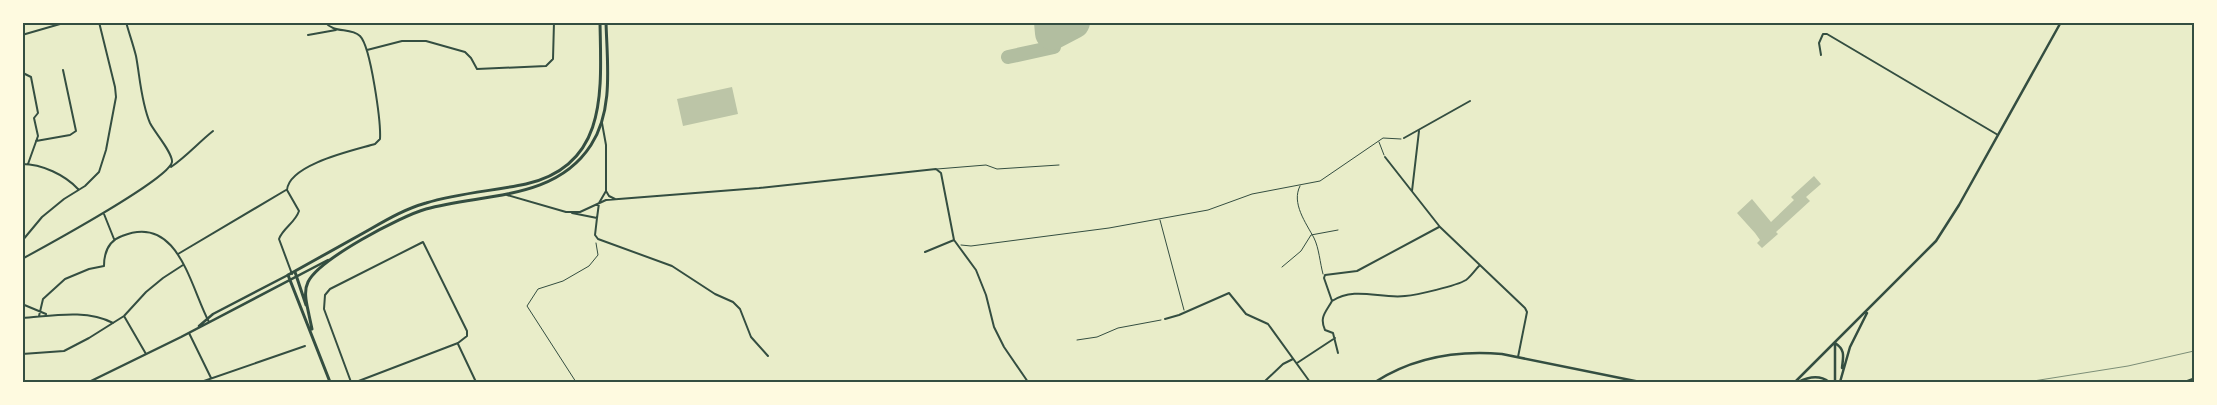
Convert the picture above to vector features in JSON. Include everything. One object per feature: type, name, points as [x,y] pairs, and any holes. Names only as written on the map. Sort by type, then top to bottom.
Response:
[{"type":"main road","points":[[330,382],[290,280],[292,274],[410,209],[441,199],[528,183],[559,170],[579,152],[589,138],[597,117],[600,99],[600,22]]},
{"type":"main road","points":[[314,339],[306,292],[309,281],[332,258],[414,213],[547,183],[572,168],[592,144],[602,123],[606,100],[606,22]]},
{"type":"main road","points":[[292,274],[296,277],[309,315]]},
{"type":"main road","points":[[2186,382],[2194,378]]},
{"type":"street","points":[[22,35],[67,22]]},
{"type":"street","points":[[22,241],[42,217],[91,181],[102,165],[116,97],[116,87],[99,22]]},
{"type":"street","points":[[126,22],[149,120],[170,153],[172,162],[169,168]]},
{"type":"street","points":[[178,254],[287,190],[292,178],[300,171],[343,153],[375,144],[380,139],[381,126],[367,50],[359,35],[328,27],[325,22]]},
{"type":"street","points":[[367,50],[402,41],[426,41],[465,52],[477,69],[546,66],[553,59],[554,22]]},
{"type":"street","points":[[1797,382],[1936,241],[1959,205],[2062,22]]},
{"type":"street","points":[[308,35],[336,30]]},
{"type":"street","points":[[1821,55],[1819,43],[1823,34],[1828,34],[1998,135]]},
{"type":"street","points":[[22,70],[23,74],[31,76],[38,113],[34,118],[38,136],[28,164]]},
{"type":"street","points":[[36,141],[70,135],[76,131],[63,70]]},
{"type":"street","points":[[1404,138],[1419,131],[1450,110],[1470,101]]},
{"type":"street","points":[[602,123],[606,145],[606,191],[599,203],[596,235],[598,239],[672,266],[715,294],[733,302],[740,309],[751,337],[768,356]]},
{"type":"street","points":[[1412,193],[1411,184],[1419,131]]},
{"type":"street","points":[[22,260],[104,213],[190,154],[201,141],[213,132]]},
{"type":"street","points":[[1386,157],[1440,227],[1528,312],[1518,358]]},
{"type":"street","points":[[22,164],[48,170],[68,179],[78,189]]},
{"type":"street","points":[[566,212],[580,212],[599,203],[615,199],[759,188],[936,169],[941,173],[954,240],[976,270],[986,295],[994,327],[1004,347],[1028,382]]},
{"type":"street","points":[[208,321],[213,314],[292,274],[280,235],[294,221],[299,211],[287,190]]},
{"type":"street","points":[[606,191],[609,196],[615,199]]},
{"type":"street","points":[[504,194],[566,212],[597,218]]},
{"type":"street","points":[[104,213],[114,239]]},
{"type":"street","points":[[1332,301],[1324,278],[1328,274],[1341,275],[1357,271],[1440,227]]},
{"type":"street","points":[[39,316],[43,299],[65,279],[89,269],[104,266],[106,249],[114,239],[129,233],[148,232],[165,238],[178,254],[208,321]]},
{"type":"street","points":[[925,252],[954,240]]},
{"type":"street","points":[[352,382],[324,309],[324,295],[330,289],[423,242],[467,331],[466,338],[458,343],[356,382]]},
{"type":"street","points":[[89,382],[189,333],[208,321],[332,258]]},
{"type":"street","points":[[22,354],[64,351],[124,316],[146,292],[183,265]]},
{"type":"street","points":[[1338,353],[1333,333],[1325,330],[1321,319],[1332,301],[1339,296],[1352,293],[1406,296],[1459,283],[1470,276],[1479,266]]},
{"type":"street","points":[[1165,319],[1185,313],[1229,293],[1246,314],[1268,324],[1310,382]]},
{"type":"street","points":[[22,304],[48,315]]},
{"type":"street","points":[[1840,382],[1850,347],[1869,309]]},
{"type":"street","points":[[22,318],[48,315],[92,316],[113,323]]},
{"type":"street","points":[[124,316],[146,354]]},
{"type":"street","points":[[189,333],[213,382]]},
{"type":"street","points":[[1297,363],[1335,338]]},
{"type":"street","points":[[458,343],[476,382]]},
{"type":"street","points":[[1835,344],[1844,351],[1842,375]]},
{"type":"street","points":[[1835,344],[1835,382]]},
{"type":"street","points":[[202,382],[306,346]]},
{"type":"street","points":[[1375,382],[1416,362],[1448,354],[1484,352],[1640,382]]},
{"type":"street","points":[[1264,382],[1282,364],[1292,359]]},
{"type":"street","points":[[1797,382],[1810,377],[1825,379],[1828,382]]},
{"type":"lane","points":[[936,169],[986,165],[996,169],[1059,165]]},
{"type":"path","points":[[958,244],[971,246],[1109,228],[1208,210],[1252,194],[1320,181],[1378,141],[1389,137],[1399,140],[1404,138]]},
{"type":"path","points":[[1378,141],[1386,157]]},
{"type":"path","points":[[1300,185],[1297,205],[1315,240],[1324,278]]},
{"type":"path","points":[[1160,219],[1185,313]]},
{"type":"path","points":[[1282,267],[1301,252],[1311,235],[1338,230]]},
{"type":"path","points":[[576,382],[527,306],[538,289],[563,281],[589,266],[595,260],[598,255],[596,235]]},
{"type":"path","points":[[1077,340],[1097,337],[1118,328],[1151,324],[1165,319]]},
{"type":"building","points":[[732,87],[738,114],[683,126],[677,99]]},
{"type":"building","points":[[1814,176],[1821,184],[1806,197],[1810,201],[1776,232],[1778,234],[1762,248],[1757,243],[1760,240],[1755,233],[1737,213],[1752,199],[1771,222],[1794,200],[1791,197]]},
{"type":"taxiway","points":[[1008,57],[1054,47],[1052,33]]},
{"type":"runway","points":[[1051,22],[1052,33],[1073,22]]},
{"type":"railway","points":[[2027,382],[2128,366],[2194,351]]}]
